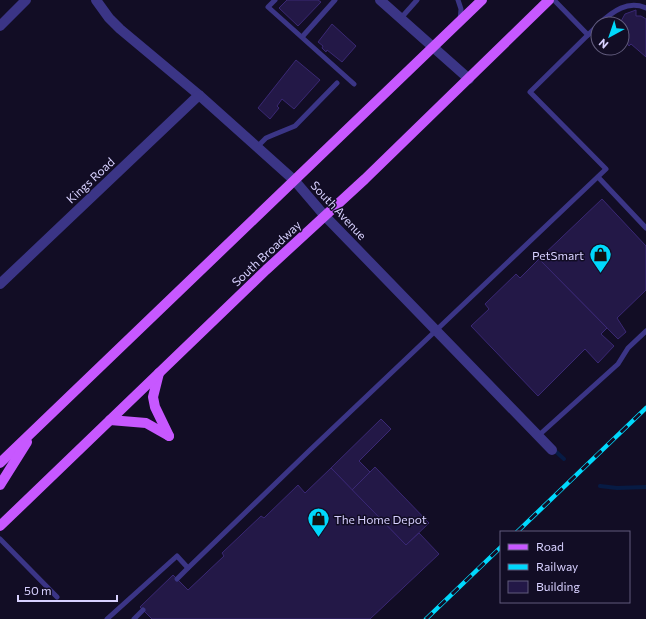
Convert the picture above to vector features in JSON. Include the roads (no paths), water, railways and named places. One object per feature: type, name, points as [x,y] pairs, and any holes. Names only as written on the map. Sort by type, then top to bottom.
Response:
[{"type":"main road","points":[[0,463],[482,0]]},
{"type":"main road","name":"South Broadway","points":[[0,526],[324,215],[365,179],[549,0]]},
{"type":"main road","points":[[110,420],[146,423],[169,436],[154,407],[153,397],[159,373]]},
{"type":"main road","points":[[0,485],[34,430]]},
{"type":"street","points":[[0,26],[26,0]]},
{"type":"street","name":"South Avenue","points":[[96,0],[120,29],[199,95],[295,181],[324,215],[552,450]]},
{"type":"street","points":[[380,0],[469,79]]},
{"type":"street","name":"Kings Road","points":[[0,284],[199,95]]},
{"type":"lane","points":[[275,0],[268,7],[354,84]]},
{"type":"lane","points":[[302,38],[335,0]]},
{"type":"lane","points":[[400,18],[417,0]]},
{"type":"lane","points":[[458,0],[461,9],[460,21]]},
{"type":"lane","points":[[177,579],[309,451],[606,169],[530,92],[588,35],[554,0]]},
{"type":"lane","points":[[608,16],[621,3],[628,0],[641,3],[646,8]]},
{"type":"lane","points":[[257,147],[266,138],[295,126],[337,83]]},
{"type":"lane","points":[[598,177],[646,228]]},
{"type":"lane","points":[[538,436],[618,364],[628,348],[646,331]]},
{"type":"lane","points":[[0,539],[57,597]]},
{"type":"lane","points":[[107,619],[176,556],[188,568]]},
{"type":"lane","points":[[134,619],[144,610]]},
{"type":"waterway","points":[[553,449],[564,459]]},
{"type":"waterway","points":[[600,486],[617,488],[646,487]]},
{"type":"railway","points":[[518,531],[646,408]]},
{"type":"railway","points":[[426,619],[500,548]]},
{"type":"place","name":"PetSmart","points":[[600,274]]},
{"type":"place","name":"The Home Depot","points":[[318,538]]}]
